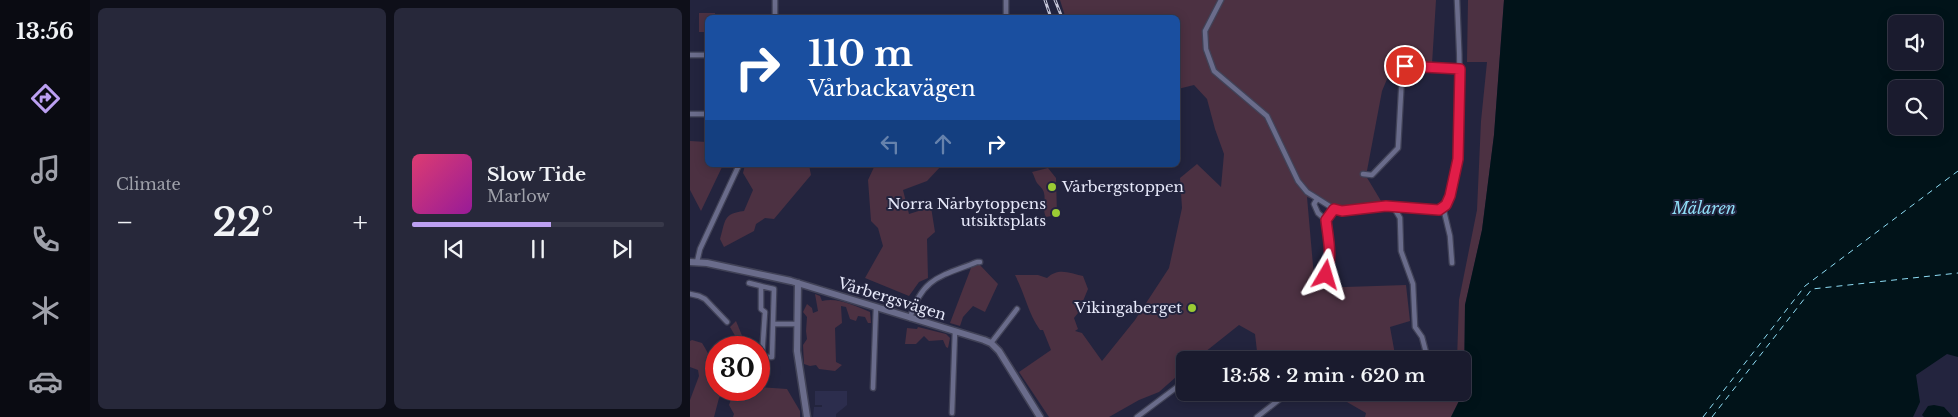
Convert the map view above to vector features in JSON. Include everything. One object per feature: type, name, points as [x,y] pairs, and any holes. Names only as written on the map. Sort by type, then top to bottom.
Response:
[{"type":"street","points":[[775,15],[776,0]]},
{"type":"street","points":[[1006,0],[1006,15]]},
{"type":"street","points":[[1221,0],[1205,31],[1206,49],[1214,71],[1267,116],[1298,181],[1307,192],[1334,209],[1342,211],[1393,206],[1439,210],[1446,205],[1450,196],[1458,159],[1460,69],[1457,0]]},
{"type":"street","points":[[690,55],[705,55]]},
{"type":"street","points":[[1363,174],[1372,175],[1398,148],[1402,75],[1405,66],[1460,69]]},
{"type":"street","points":[[690,114],[705,114]]},
{"type":"street","points":[[692,263],[738,167]]},
{"type":"street","points":[[1317,199],[1314,204],[1318,213],[1326,220]]},
{"type":"street","points":[[1393,206],[1400,218],[1402,251],[1413,284],[1415,327],[1422,337],[1426,351]]},
{"type":"street","points":[[1443,207],[1450,236],[1452,263]]},
{"type":"street","points":[[1326,275],[1329,250],[1326,220],[1334,209]]},
{"type":"street","points":[[910,318],[914,304],[927,285],[938,277],[980,262]]},
{"type":"street","name":"Vårbergsvägen","points":[[692,263],[798,284],[990,343]]},
{"type":"street","points":[[750,284],[761,286],[774,289],[774,355],[772,357],[762,357],[764,312],[761,309],[761,286]]},
{"type":"street","points":[[798,284],[798,360],[807,417]]},
{"type":"street","points":[[690,294],[705,299],[727,322]]},
{"type":"street","points":[[873,388],[876,307]]},
{"type":"street","points":[[1017,309],[990,343],[999,351],[1040,417]]},
{"type":"street","points":[[774,324],[797,324]]},
{"type":"street","points":[[952,412],[955,331]]},
{"type":"street","points":[[1137,417],[1176,387]]},
{"type":"street","points":[[1257,417],[1277,401]]},
{"type":"shaded area","points":[[1060,0],[1436,0],[1432,64],[1393,65],[1382,91],[1366,176],[1384,206],[1341,210],[1307,197],[1315,288],[1406,285],[1410,321],[1390,327],[1394,351],[1257,351],[1255,334],[1239,325],[1206,351],[1176,351],[1176,377],[1159,392],[1139,400],[1109,417],[1049,417],[1019,372],[1051,350],[1043,330],[1040,330],[1032,317],[1015,275],[1038,275],[1047,278],[1055,273],[1064,272],[1083,276],[1088,289],[1074,318],[1078,329],[1075,331],[1082,333],[1102,361],[1135,320],[1169,268],[1182,208],[1180,178],[1197,164],[1221,187],[1224,154],[1207,99],[1194,85],[1180,88],[1180,15],[1065,15]]},
{"type":"shaded area","points":[[1468,0],[1504,0],[1494,135],[1482,230],[1465,305],[1464,351],[1457,351],[1459,300],[1477,210],[1481,121],[1487,62],[1467,62]]},
{"type":"shaded area","points":[[699,13],[715,13],[715,15],[705,15],[705,32],[699,32]]},
{"type":"shaded area","points":[[690,141],[705,142],[705,167],[722,167],[701,211],[690,190]]},
{"type":"shaded area","points":[[744,167],[809,167],[811,175],[774,219],[765,218],[756,224],[754,231],[724,247],[720,239],[726,219],[732,214],[744,211],[753,190],[743,173]]},
{"type":"shaded area","points":[[874,167],[940,167],[927,181],[903,190],[909,214],[931,207],[935,232],[927,239],[928,278],[919,282],[909,296],[865,278],[883,246],[878,228],[871,221],[868,180]]},
{"type":"shaded area","points":[[1048,168],[1056,178],[1057,215],[1046,217],[1044,211],[1044,191],[1037,183],[1032,172]]},
{"type":"shaded area","points":[[979,264],[998,284],[985,312],[973,306],[963,317],[960,326],[950,323],[971,268]]},
{"type":"shaded area","points":[[815,294],[820,296],[822,301],[840,301],[870,312],[871,323],[868,323],[865,317],[858,316],[856,321],[850,319],[846,307],[841,306],[842,323],[835,328],[836,362],[842,365],[835,371],[819,369],[816,365],[804,364],[803,345],[807,339],[807,317],[803,312],[807,304],[812,308],[813,313],[818,311]]},
{"type":"shaded area","points":[[736,321],[742,336],[735,336],[730,327]]},
{"type":"shaded area","points":[[918,327],[946,334],[950,338],[948,348],[943,340],[929,341],[924,336],[916,344],[905,344],[907,328],[917,329]]},
{"type":"shaded area","points":[[690,341],[702,343],[705,348],[705,401],[718,401],[714,417],[690,417],[690,400],[699,376],[698,370],[690,367]]},
{"type":"shaded area","points":[[770,388],[787,389],[800,411],[800,417],[733,417],[734,414],[729,405],[730,401],[770,401]]},
{"type":"shaded area","points":[[815,391],[847,391],[847,405],[836,414],[836,417],[813,417],[814,407],[822,407],[822,405],[815,405]]},
{"type":"shaded area","points":[[1345,401],[1459,401],[1451,417],[1365,417],[1366,413]]},
{"type":"water","name":"Mälaren","points":[[1504,0],[1958,0],[1958,357],[1947,354],[1916,375],[1920,402],[1913,417],[1451,417],[1459,401],[1471,401],[1471,351],[1464,351],[1465,305],[1482,230],[1494,135]]},
{"type":"water","points":[[1928,406],[1944,407],[1953,417],[1924,417],[1922,415]]},
{"type":"ferry route","points":[[1703,417],[1805,286],[1958,171]]},
{"type":"ferry route","points":[[1712,417],[1812,289],[1958,273]]},
{"type":"railway","points":[[1045,0],[1050,15]]},
{"type":"railway","points":[[1055,0],[1061,15]]},
{"type":"place","name":"Vårbergstoppen","points":[[1052,187]]},
{"type":"place","name":"Norra Nårbytoppens utsiktsplats","points":[[1056,213]]},
{"type":"place","name":"Vikingaberget","points":[[1192,308]]},
{"type":"route","points":[[1326,275],[1329,250],[1326,220],[1334,209],[1342,211],[1398,206],[1439,210],[1446,205],[1450,196],[1458,159],[1460,69],[1405,66]]}]
